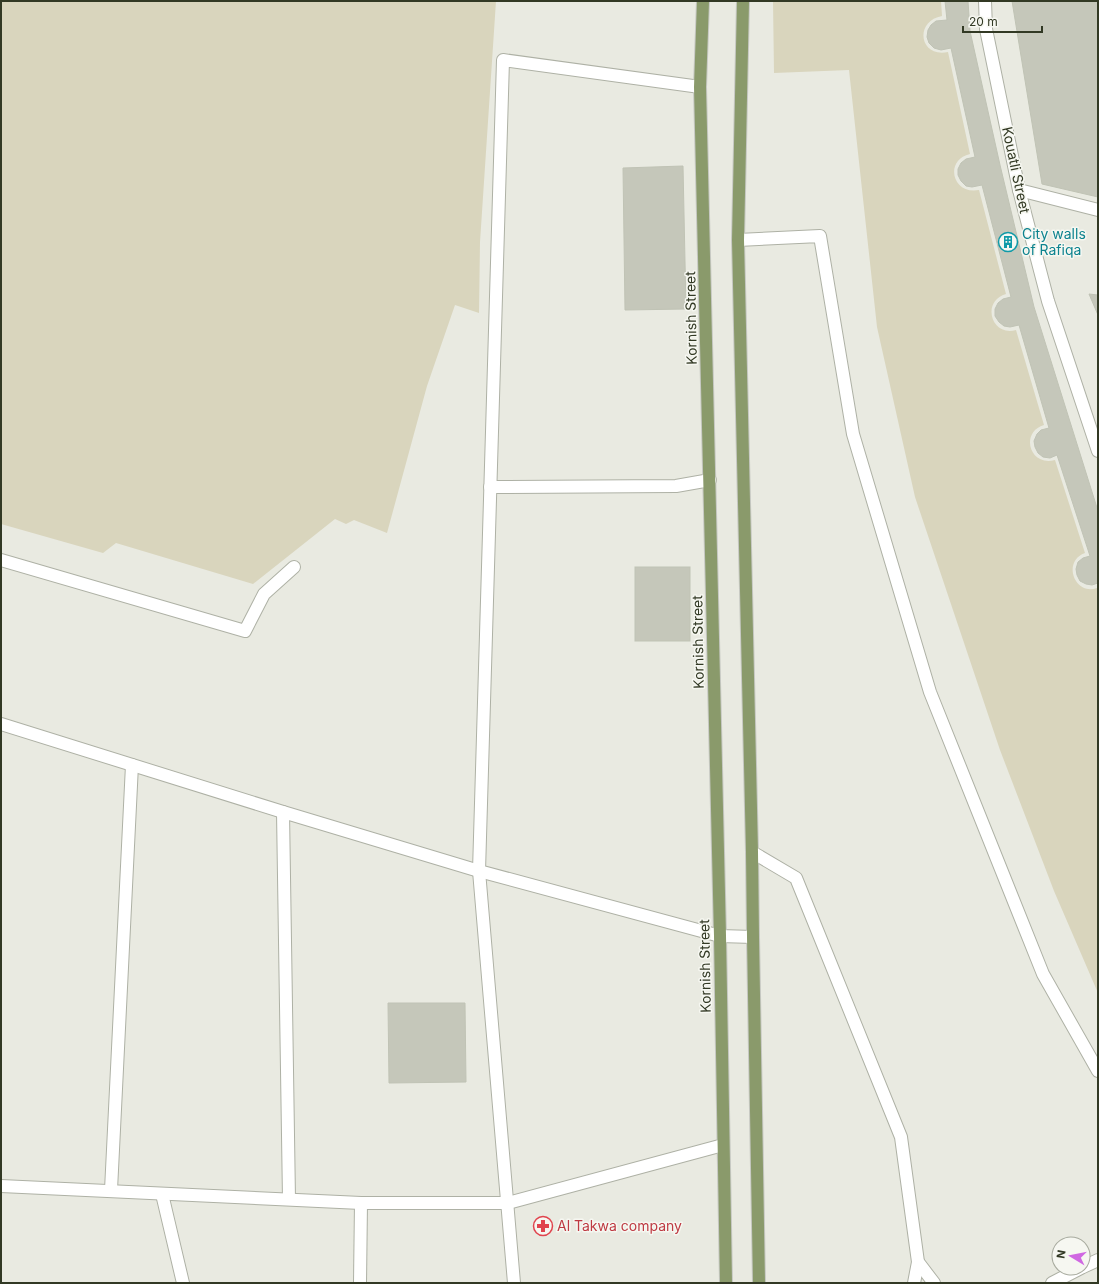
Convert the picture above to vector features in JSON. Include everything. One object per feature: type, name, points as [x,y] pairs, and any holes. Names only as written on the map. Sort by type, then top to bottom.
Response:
[{"type":"main road","name":"Kornish Street","points":[[703,1],[700,87],[720,936],[726,1283]]},
{"type":"main road","points":[[743,1],[738,240],[752,852],[759,1283]]},
{"type":"street","name":"Kouatli Street","points":[[985,1],[986,29],[1019,190],[1048,301],[1098,451]]},
{"type":"street","points":[[514,1283],[479,871],[503,60],[700,87]]},
{"type":"street","points":[[1019,190],[1098,210]]},
{"type":"street","points":[[738,240],[820,236],[853,434],[930,692],[1043,974],[1098,1072]]},
{"type":"street","points":[[490,486],[676,486],[710,480]]},
{"type":"street","points":[[1,560],[245,631],[264,594],[294,567]]},
{"type":"street","points":[[1,724],[283,812],[479,871],[720,936],[753,937]]},
{"type":"street","points":[[111,1190],[132,765]]},
{"type":"street","points":[[283,812],[290,1199]]},
{"type":"street","points":[[752,852],[796,878],[901,1137],[918,1262],[914,1283]]},
{"type":"street","points":[[1,1186],[361,1203],[508,1203],[723,1145]]},
{"type":"street","points":[[162,1194],[183,1283]]},
{"type":"street","points":[[360,1283],[361,1203]]},
{"type":"street","points":[[918,1262],[934,1283]]},
{"type":"street","points":[[1052,1283],[1066,1276]]},
{"type":"shaded area","points":[[1,1],[496,1],[480,242],[479,313],[455,305],[427,386],[387,533],[354,520],[346,524],[335,519],[253,584],[116,543],[103,553],[1,524]]},
{"type":"shaded area","points":[[773,1],[941,1],[942,16],[933,19],[927,25],[924,31],[924,38],[926,45],[931,50],[948,52],[970,154],[962,157],[957,163],[954,169],[955,176],[957,182],[963,187],[970,190],[979,190],[1006,294],[998,298],[994,304],[992,317],[995,324],[1000,328],[1007,331],[1016,330],[1044,425],[1032,434],[1030,441],[1031,448],[1034,454],[1039,458],[1046,461],[1055,460],[1085,553],[1078,557],[1074,563],[1074,576],[1077,583],[1082,587],[1089,589],[1097,588],[1098,590],[1098,993],[1054,891],[1000,750],[915,497],[877,327],[849,70],[774,73]]},
{"type":"building","name":"City walls of Rafiqa","points":[[945,1],[968,1],[970,31],[1034,307],[1098,511],[1098,583],[1092,585],[1080,581],[1077,575],[1076,569],[1078,562],[1083,558],[1090,556],[1057,455],[1050,458],[1043,457],[1038,453],[1035,447],[1034,441],[1037,434],[1041,430],[1049,428],[1019,325],[1010,327],[1004,326],[995,316],[995,309],[998,303],[1003,299],[1011,297],[982,185],[972,187],[966,186],[958,175],[958,169],[961,163],[966,159],[975,157],[951,48],[941,50],[934,48],[929,43],[927,37],[928,30],[931,25],[936,21],[947,20]]},
{"type":"building","points":[[1012,1],[1098,1],[1098,197],[1042,184]]},
{"type":"building","points":[[683,166],[686,309],[625,310],[623,168]]},
{"type":"building","points":[[1089,294],[1098,295],[1098,315]]},
{"type":"building","points":[[635,567],[690,567],[690,641],[635,641]]},
{"type":"building","points":[[388,1003],[465,1003],[466,1082],[389,1083]]},
{"type":"place","name":"City walls of Rafiqa","points":[[1008,242]]},
{"type":"place","name":"Al Takwa company","points":[[543,1226]]}]
